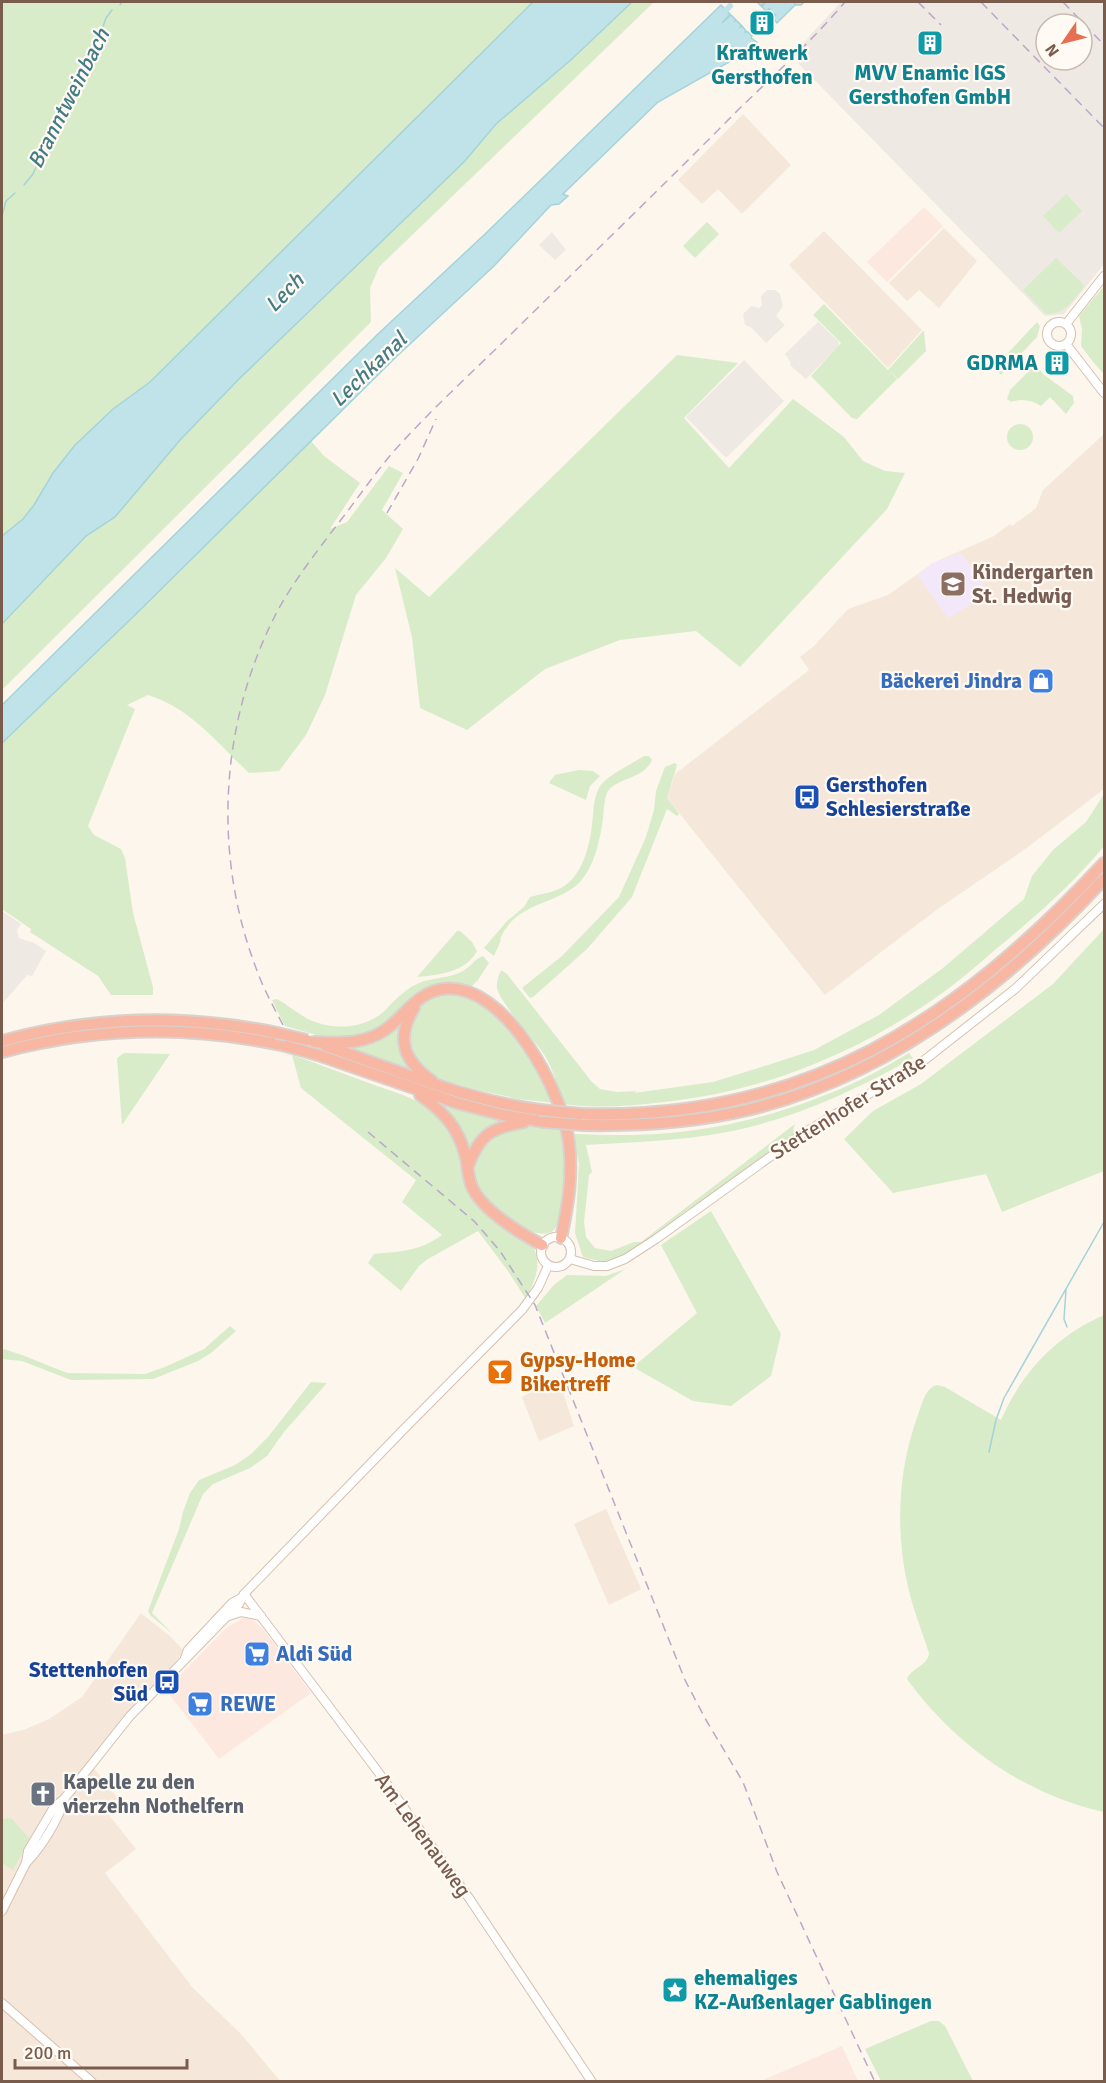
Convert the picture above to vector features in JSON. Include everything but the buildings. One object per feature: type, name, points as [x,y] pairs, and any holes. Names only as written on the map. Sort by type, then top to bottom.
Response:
[{"type":"highway","points":[[468,1166],[473,1152],[486,1134],[504,1125],[646,1114],[721,1104],[785,1088],[844,1065],[900,1035],[977,981],[1048,920],[1104,862]]},
{"type":"highway","points":[[2,1041],[45,1030],[218,1023],[311,1041],[440,1087],[488,1100],[582,1119],[652,1124],[711,1117],[783,1100],[847,1075],[906,1044],[969,1001],[1038,945],[1104,879]]},
{"type":"highway","points":[[311,1041],[334,1043],[366,1040],[385,1030],[410,1006],[437,990],[446,988],[466,992],[485,1001],[505,1017],[516,1030],[553,1087],[564,1118],[572,1174],[561,1238]]},
{"type":"highway","points":[[419,1000],[405,1026],[406,1050],[419,1071],[440,1087]]},
{"type":"highway","points":[[128,1025],[248,1038],[286,1046],[471,1107],[539,1121]]},
{"type":"highway","points":[[2,1052],[63,1038],[93,1028]]},
{"type":"highway","points":[[410,1088],[443,1113],[455,1128],[463,1147],[473,1189],[484,1203],[522,1234],[542,1245]]},
{"type":"street","points":[[1066,324],[1104,276]]},
{"type":"street","points":[[1058,322],[1066,324],[1071,334],[1066,344],[1054,345],[1047,336],[1051,325],[1058,322]]},
{"type":"street","points":[[1066,344],[1104,393]]},
{"type":"street","name":"Stettenhofer Straße","points":[[570,1259],[594,1266],[608,1266],[625,1259],[656,1239],[799,1136],[884,1086],[938,1050],[1015,989],[1104,904]]},
{"type":"street","points":[[549,1238],[561,1238],[570,1246],[570,1259],[560,1267],[548,1266],[541,1257],[542,1245],[549,1238]]},
{"type":"street","points":[[185,1658],[188,1650],[232,1603],[243,1596],[522,1310],[538,1288],[548,1266]]},
{"type":"street","points":[[2,1911],[26,1863],[28,1851],[54,1807],[64,1799],[130,1716],[185,1658],[192,1654],[239,1604],[243,1596]]},
{"type":"street","name":"Am Lehenauweg","points":[[243,1596],[262,1616],[469,1898],[592,2082]]},
{"type":"street","points":[[225,1618],[241,1612],[262,1616]]},
{"type":"street","points":[[2,2003],[92,2082]]},
{"type":"shaded area","points":[[841,2],[1104,2],[1104,264],[1064,314],[1045,316],[793,58],[812,33]]},
{"type":"shaded area","points":[[743,114],[791,165],[742,214],[718,189],[702,204],[678,180]]},
{"type":"shaded area","points":[[925,208],[943,226],[887,282],[867,262]]},
{"type":"shaded area","points":[[944,228],[977,261],[939,308],[919,290],[907,301],[889,283]]},
{"type":"shaded area","points":[[824,231],[922,330],[888,368],[789,265]]},
{"type":"shaded area","points":[[552,232],[566,250],[555,260],[539,245]]},
{"type":"shaded area","points":[[767,290],[775,290],[780,294],[783,306],[776,316],[785,325],[766,343],[752,328],[745,325],[743,314],[751,306],[759,308],[762,305],[761,296]]},
{"type":"shaded area","points":[[818,322],[838,341],[839,346],[806,379],[790,365],[785,354]]},
{"type":"shaded area","points":[[744,360],[784,401],[726,458],[686,417]]},
{"type":"shaded area","points":[[1104,434],[1104,789],[1028,847],[935,911],[825,995],[667,798],[675,774],[809,670],[800,657],[814,646],[848,609],[888,595],[933,563],[994,536],[1010,524],[1012,526],[1036,508],[1043,490]]},
{"type":"shaded area","name":"Kindergarten St. Hedwig","points":[[961,553],[990,593],[948,618],[917,575],[933,563]]},
{"type":"shaded area","points":[[2,911],[21,924],[17,930],[19,938],[34,943],[46,951],[32,976],[27,975],[2,1004]]},
{"type":"shaded area","points":[[558,1377],[574,1426],[539,1441],[522,1397]]},
{"type":"shaded area","points":[[606,1509],[641,1589],[609,1605],[574,1524]]},
{"type":"shaded area","points":[[141,1613],[171,1637],[184,1651],[91,1765],[118,1798],[105,1810],[136,1849],[105,1873],[192,1987],[242,2035],[280,2081],[2,2082],[2,1735],[26,1729],[49,1719],[82,1697]]},
{"type":"shaded area","points":[[243,1618],[252,1619],[263,1629],[311,1693],[219,1759],[166,1690],[226,1628]]},
{"type":"shaded area","points":[[842,2046],[858,2081],[761,2081]]},
{"type":"green space","points":[[2,2],[533,2],[150,382],[113,409],[75,445],[53,473],[23,519],[2,536]]},
{"type":"green space","points":[[632,2],[654,2],[379,267],[370,288],[371,322],[2,690],[2,624],[86,536],[115,517],[181,439],[239,379],[464,162],[496,124],[573,58]]},
{"type":"green space","points":[[1066,194],[1082,211],[1059,233],[1043,216]]},
{"type":"green space","points":[[707,222],[719,234],[695,258],[683,246]]},
{"type":"green space","points":[[1056,258],[1084,287],[1072,302],[1059,312],[1046,314],[1023,290]]},
{"type":"green space","points":[[1104,286],[1104,374],[1081,346],[1082,329],[1079,316]]},
{"type":"green space","points":[[824,304],[897,379],[857,419],[852,418],[811,376],[841,343],[813,315]]},
{"type":"green space","points":[[1037,322],[1040,326],[1037,337],[1001,375],[994,368]]},
{"type":"green space","points":[[923,331],[926,351],[898,379],[888,369]]},
{"type":"green space","points":[[677,355],[738,363],[684,418],[729,468],[793,399],[844,437],[863,461],[885,471],[905,473],[887,509],[740,667],[696,631],[620,640],[545,669],[467,730],[420,708],[412,637],[395,568],[429,597]]},
{"type":"green space","points":[[1036,364],[1043,374],[1073,396],[1074,403],[1066,414],[1050,397],[1041,406],[1026,400],[1011,402],[1007,399],[1010,390]]},
{"type":"green space","points":[[1020,424],[1029,428],[1033,437],[1029,446],[1020,450],[1011,446],[1007,437],[1011,428]]},
{"type":"green space","points":[[311,441],[324,456],[360,483],[330,529],[347,522],[389,466],[403,473],[382,510],[403,529],[386,558],[356,595],[325,695],[306,735],[279,771],[249,773],[203,728],[163,701],[148,695],[127,705],[135,709],[88,826],[94,835],[121,849],[125,858],[133,913],[153,987],[153,995],[111,995],[98,976],[30,932],[31,929],[2,909],[2,743]]},
{"type":"green space","points":[[644,756],[649,756],[652,760],[643,771],[618,783],[608,791],[593,860],[580,882],[571,889],[516,917],[500,939],[494,956],[484,948],[507,921],[524,907],[530,897],[561,888],[580,869],[589,842],[596,796],[602,784],[612,775]]},
{"type":"green space","points":[[675,763],[677,765],[667,798],[679,814],[677,816],[667,809],[632,897],[587,949],[530,998],[522,988],[562,956],[619,897],[646,837],[654,810],[656,791],[665,767]]},
{"type":"green space","points":[[579,770],[593,771],[600,776],[590,786],[586,800],[549,783],[555,775]]},
{"type":"green space","points":[[1104,794],[1104,846],[1066,887],[1025,925],[952,986],[895,1024],[832,1056],[767,1081],[699,1097],[627,1106],[601,1107],[564,1104],[545,1056],[504,1003],[497,988],[501,970],[507,974],[592,1082],[600,1089],[617,1092],[637,1091],[634,1093],[713,1082],[768,1065],[814,1050],[879,1015],[943,968],[1024,899],[1032,876],[1053,850],[1086,822]]},
{"type":"green space","points":[[1104,929],[1104,1171],[1002,1212],[986,1174],[893,1193],[844,1139],[873,1111],[921,1084],[1053,984]]},
{"type":"green space","points":[[457,931],[472,942],[477,951],[472,958],[466,964],[451,971],[417,977]]},
{"type":"green space","points":[[483,956],[489,963],[472,986],[444,984],[425,989],[385,1026],[363,1038],[327,1038],[285,1026],[272,1000],[277,999],[317,1023],[346,1026],[365,1023],[382,1013],[412,987],[428,980],[456,974]]},
{"type":"green space","points":[[453,994],[472,1000],[488,1010],[515,1036],[554,1103],[519,1099],[437,1078],[414,1060],[407,1037],[415,1012],[429,999]]},
{"type":"green space","points":[[407,1012],[402,1025],[415,1072],[345,1046],[355,1045]]},
{"type":"green space","points":[[124,1053],[170,1054],[122,1125],[117,1058]]},
{"type":"green space","points":[[909,1053],[913,1058],[868,1082],[823,1103],[776,1120],[727,1132],[692,1137],[586,1145],[592,1172],[589,1175],[584,1222],[586,1237],[595,1248],[611,1251],[634,1242],[641,1242],[795,1124],[793,1130],[798,1131],[722,1188],[687,1210],[624,1256],[603,1262],[583,1257],[575,1233],[579,1164],[573,1134],[658,1134],[744,1121],[768,1115],[838,1090],[873,1074]]},
{"type":"green space","points":[[292,1055],[409,1098],[438,1115],[456,1142],[463,1177],[475,1201],[499,1223],[533,1247],[537,1267],[526,1299],[478,1231],[419,1266],[401,1291],[368,1263],[374,1254],[417,1248],[442,1235],[402,1202],[416,1180],[301,1088]]},
{"type":"green space","points":[[434,1103],[507,1121],[484,1133],[468,1153]]},
{"type":"green space","points":[[522,1126],[562,1130],[566,1167],[563,1208],[554,1230],[545,1234],[521,1227],[496,1210],[478,1190],[473,1177],[477,1153],[485,1138],[497,1131]]},
{"type":"green space","points":[[711,1211],[781,1334],[771,1376],[731,1406],[693,1401],[633,1367],[697,1313],[661,1245]]},
{"type":"green space","points":[[625,1269],[545,1323],[536,1306],[554,1285],[567,1275],[606,1276]]},
{"type":"green space","points":[[1104,1315],[1104,1812],[1046,1793],[994,1764],[947,1726],[907,1679],[926,1661],[929,1653],[908,1587],[900,1522],[906,1457],[924,1397],[930,1389],[937,1385],[945,1387],[1001,1420],[1019,1386],[1042,1357],[1071,1334]]},
{"type":"green space","points":[[230,1326],[236,1331],[211,1353],[198,1361],[153,1379],[71,1380],[22,1361],[2,1359],[4,1349],[67,1373],[145,1374],[204,1349]]},
{"type":"green space","points":[[311,1382],[327,1383],[284,1432],[267,1456],[250,1468],[213,1484],[203,1494],[152,1613],[173,1634],[148,1611],[190,1493],[199,1480],[235,1465],[250,1455],[268,1437]]},
{"type":"green space","points":[[11,1818],[30,1839],[13,1870],[2,1863],[2,1819]]},
{"type":"green space","points":[[931,2021],[939,2021],[945,2026],[973,2081],[881,2081],[865,2049]]},
{"type":"water","name":"Lech","points":[[533,2],[632,2],[573,58],[496,124],[464,162],[239,379],[181,439],[115,517],[86,536],[2,624],[2,536],[23,519],[53,473],[75,445],[113,409],[150,382]]},
{"type":"water","points":[[765,2],[794,2],[795,5],[777,23],[773,18],[776,14],[771,17],[767,13],[770,8],[766,11],[762,7]]},
{"type":"water","name":"Lechkanal","points":[[721,5],[730,14],[722,23],[731,15],[741,25],[740,27],[742,26],[745,32],[748,32],[757,42],[747,52],[658,102],[563,194],[568,196],[559,204],[551,205],[494,266],[396,357],[2,743],[2,705],[378,334],[484,235]]},
{"type":"waterway","points":[[726,10],[730,6]]},
{"type":"waterway","name":"Branntweinbach","points":[[24,185],[33,174],[56,119],[112,10]]},
{"type":"waterway","name":"Branntweinbach","points":[[2,216],[6,201],[15,193]]},
{"type":"waterway","points":[[989,1452],[996,1420],[1004,1398],[1104,1222]]},
{"type":"waterway","points":[[1066,1290],[1064,1319],[1067,1327]]},
{"type":"railway","points":[[283,1025],[259,975],[242,924],[233,879],[228,833],[229,787],[234,741],[244,696],[259,652],[278,610],[315,554],[380,468],[407,437],[793,57],[845,2]]},
{"type":"railway","points":[[918,2],[941,25]]},
{"type":"railway","points":[[981,2],[1104,128]]},
{"type":"railway","points":[[1063,2],[1104,45]]},
{"type":"railway","points":[[387,513],[418,459],[436,419]]},
{"type":"railway","points":[[368,1132],[474,1221],[500,1251],[535,1305],[685,1680],[743,1782],[777,1872],[875,2082]]},
{"type":"place","name":"Kraftwerk Gersthofen","points":[[762,23]]},
{"type":"place","name":"MVV Enamic IGS Gersthofen GmbH","points":[[930,43]]},
{"type":"place","name":"GDRMA","points":[[1057,363]]},
{"type":"place","name":"Kindergarten St. Hedwig","points":[[953,584]]},
{"type":"place","name":"Bäckerei Jindra","points":[[1041,681]]},
{"type":"place","name":"Gersthofen Schlesierstraße","points":[[807,797]]},
{"type":"place","name":"Gypsy-Home Bikertreff","points":[[500,1372]]},
{"type":"place","name":"Aldi Süd","points":[[257,1654]]},
{"type":"place","name":"Stettenhofen Süd","points":[[167,1682]]},
{"type":"place","name":"REWE","points":[[200,1704]]},
{"type":"place","name":"Kapelle zu den vierzehn Nothelfern","points":[[43,1794]]},
{"type":"place","name":"ehemaliges KZ-Außenlager Gablingen","points":[[675,1990]]}]
